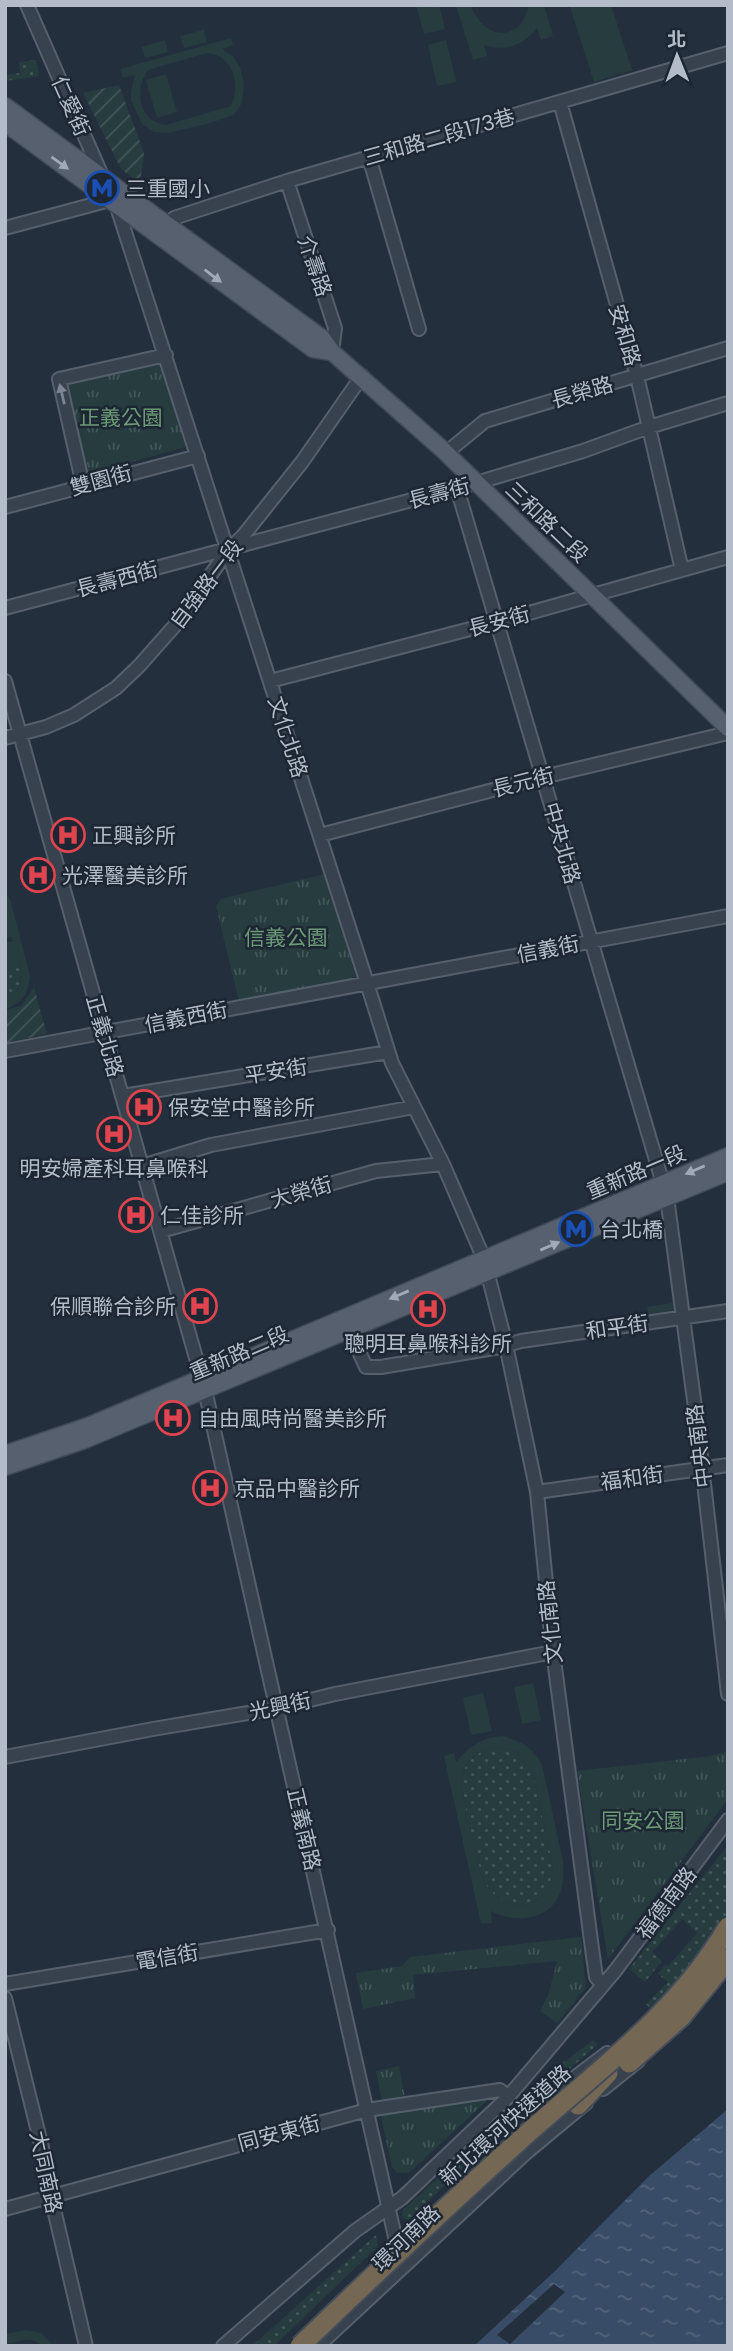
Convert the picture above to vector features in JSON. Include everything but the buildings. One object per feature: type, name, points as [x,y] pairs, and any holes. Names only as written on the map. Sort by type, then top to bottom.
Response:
[{"type":"highway","name":"新北環河快速道路","points":[[297,2346],[481,2176],[645,2030],[684,1987],[728,1927]]},
{"type":"highway","points":[[578,2105],[610,2071],[673,2013],[728,1946]]},
{"type":"highway","name":"新北環河快速道路","points":[[318,2346],[578,2105],[681,2017],[728,1959]]},
{"type":"main road","name":"三和路二段","points":[[5,106],[104,179],[313,349],[331,352],[362,376],[476,482],[728,730]]},
{"type":"main road","name":"三和路二段","points":[[5,123],[114,203],[163,229]]},
{"type":"main road","name":"重新路一段","points":[[665,1191],[728,1156]]},
{"type":"main road","name":"重新路一段","points":[[486,1266],[665,1191],[728,1172]]},
{"type":"main road","name":"重新路二段","points":[[5,1454],[62,1436],[349,1330],[486,1266]]},
{"type":"main road","name":"重新路二段","points":[[5,1467],[59,1451],[204,1384],[486,1266]]},
{"type":"street","name":"仁愛街","points":[[27,5],[114,203]]},
{"type":"street","name":"三和路二段173巷","points":[[163,229],[174,218],[287,181],[728,53]]},
{"type":"street","name":"安和路","points":[[560,102],[637,376],[682,570]]},
{"type":"street","points":[[369,157],[419,329]]},
{"type":"street","name":"介壽路","points":[[287,181],[335,328],[331,352]]},
{"type":"street","points":[[5,228],[114,203]]},
{"type":"street","name":"文化北路","points":[[114,203],[166,355],[388,1052],[443,1164],[486,1266]]},
{"type":"street","name":"長榮路","points":[[448,456],[452,449],[485,422],[728,348]]},
{"type":"street","points":[[83,485],[59,379],[166,355]]},
{"type":"street","name":"自強路一段","points":[[5,738],[46,727],[74,715],[116,688],[145,659],[178,622],[228,550],[243,536],[302,462],[362,376]]},
{"type":"street","name":"長壽街","points":[[228,550],[583,451],[728,403]]},
{"type":"street","name":"雙園街","points":[[5,507],[198,456]]},
{"type":"street","name":"中央北路","points":[[457,488],[665,1191]]},
{"type":"street","name":"長壽西街","points":[[5,608],[228,550]]},
{"type":"street","name":"長安街","points":[[270,681],[496,622],[728,557]]},
{"type":"street","name":"正義北路","points":[[5,681],[204,1384]]},
{"type":"street","name":"長元街","points":[[320,835],[728,730]]},
{"type":"street","name":"信義街","points":[[368,983],[728,916]]},
{"type":"street","name":"信義西街","points":[[5,1051],[368,983]]},
{"type":"street","name":"平安街","points":[[123,1096],[388,1052]]},
{"type":"street","points":[[142,1166],[211,1146],[414,1107]]},
{"type":"street","name":"大榮街","points":[[161,1231],[376,1171],[443,1164]]},
{"type":"street","name":"中央南路","points":[[665,1191],[702,1468],[728,1694]]},
{"type":"street","name":"文化南路","points":[[486,1266],[506,1345],[537,1492],[553,1652],[596,1977],[604,1985]]},
{"type":"street","name":"和平街","points":[[349,1330],[366,1367],[381,1367],[521,1341],[728,1311]]},
{"type":"street","name":"正義南路","points":[[204,1384],[402,2268]]},
{"type":"street","name":"福和街","points":[[537,1492],[728,1465]]},
{"type":"street","name":"光興街","points":[[5,1757],[277,1709],[335,1694],[553,1652]]},
{"type":"street","name":"福德南路","points":[[508,2097],[604,1985],[728,1820]]},
{"type":"street","name":"環河南路","points":[[297,2346],[397,2246],[578,2075],[651,2020],[728,1927]]},
{"type":"street","name":"電信街","points":[[5,1984],[328,1930]]},
{"type":"street","points":[[318,2346],[527,2152],[674,2030],[700,2004],[728,1968]]},
{"type":"street","name":"大同南路","points":[[5,1998],[86,2346]]},
{"type":"street","name":"同安東街","points":[[5,2209],[367,2110],[500,2090],[508,2097]]},
{"type":"street","name":"環河南路","points":[[223,2346],[308,2271],[388,2206],[402,2198],[508,2097]]},
{"type":"green space","points":[[416,5],[439,5],[445,29],[424,34]]},
{"type":"green space","points":[[456,5],[471,5],[484,26],[502,33],[519,26],[528,5],[544,5],[553,36],[541,40],[537,28],[526,39],[513,46],[499,48],[484,45],[487,56],[473,60]]},
{"type":"green space","points":[[611,5],[632,70],[594,82],[570,7]]},
{"type":"green space","points":[[204,30],[207,42],[184,48],[180,36]]},
{"type":"green space","points":[[231,38],[233,45],[222,49],[233,56],[240,67],[244,82],[242,103],[234,115],[210,123],[169,133],[154,132],[142,124],[131,100],[135,75],[123,78],[120,69]],"holes":[[[207,53],[216,55],[229,65],[235,80],[231,106],[166,125],[149,118],[141,104],[140,95],[148,70]]]},
{"type":"green space","points":[[165,40],[168,52],[145,58],[142,47]]},
{"type":"green space","points":[[446,40],[456,82],[437,86],[428,45]]},
{"type":"green space","points":[[36,60],[39,76],[5,81],[5,75],[20,73],[19,62]]},
{"type":"green space","points":[[166,74],[177,112],[157,118],[146,80]]},
{"type":"green space","points":[[119,85],[144,153],[140,183],[121,169],[83,93]]},
{"type":"green space","name":"正義公園","points":[[159,361],[186,447],[84,475],[64,383]]},
{"type":"green space","name":"信義公園","points":[[325,874],[356,977],[239,1001],[216,906],[221,899]]},
{"type":"green space","points":[[5,891],[10,899],[30,976],[24,996],[7,1008],[5,998],[19,989],[22,977],[19,963],[5,966],[5,943],[13,941],[11,937],[5,938]]},
{"type":"green space","points":[[19,962],[20,984],[15,992],[5,998],[5,966]]},
{"type":"green space","points":[[34,987],[47,1034],[5,1043],[5,1010],[21,1006]]},
{"type":"green space","points":[[673,1303],[674,1311],[649,1315],[647,1307]]},
{"type":"green space","points":[[533,1683],[541,1720],[522,1724],[514,1687]]},
{"type":"green space","points":[[483,1693],[492,1731],[471,1735],[463,1698]]},
{"type":"green space","points":[[503,1736],[516,1740],[531,1750],[542,1765],[563,1861],[563,1879],[556,1900],[541,1914],[511,1918],[491,1911],[492,1923],[481,1924],[444,1756],[454,1753],[456,1762],[476,1743]],"holes":[[[497,1747],[518,1752],[533,1774],[553,1866],[544,1894],[535,1902],[524,1905],[513,1905],[502,1900],[482,1878],[461,1788],[463,1772],[476,1755]]]},
{"type":"green space","points":[[497,1747],[518,1752],[533,1774],[553,1866],[544,1894],[535,1902],[524,1905],[513,1905],[502,1900],[482,1878],[461,1788],[463,1772],[470,1760]]},
{"type":"green space","name":"同安公園","points":[[728,1751],[728,1799],[608,1959],[577,1771],[711,1756]]},
{"type":"green space","points":[[728,1845],[728,1916],[674,1990],[653,2011],[646,2004],[668,1982],[658,1974],[697,1933],[682,1919],[652,1952],[662,1961],[645,1982],[629,1969]]},
{"type":"green space","points":[[581,1937],[586,1988],[557,2023],[540,2011],[549,1993],[557,1961],[413,1975],[415,1998],[363,2009],[356,1973],[402,1966],[410,1957]]},
{"type":"green space","points":[[593,2040],[597,2045],[567,2071],[550,2073]]},
{"type":"green space","points":[[399,2066],[405,2098],[382,2102],[376,2071]]},
{"type":"green space","points":[[543,2090],[409,2220],[402,2217],[403,2210],[487,2133],[523,2094]]},
{"type":"green space","points":[[494,2094],[409,2173],[397,2173],[392,2167],[380,2113]]},
{"type":"green space","points":[[376,2235],[378,2246],[274,2346],[252,2346]]},
{"type":"green space","points":[[26,2330],[42,2333],[53,2346],[42,2346],[30,2340],[5,2344],[5,2334]]},
{"type":"water","points":[[728,2109],[728,2346],[474,2346],[554,2272],[648,2177]]},
{"type":"pier","points":[[554,2284],[565,2292],[510,2344],[497,2335]]},
{"type":"place","name":"三重國小","points":[[102,188]]},
{"type":"place","name":"正興診所","points":[[68,835]]},
{"type":"place","name":"光澤醫美診所","points":[[38,875]]},
{"type":"place","name":"保安堂中醫診所","points":[[144,1107]]},
{"type":"place","name":"明安婦產科耳鼻喉科","points":[[114,1134]]},
{"type":"place","name":"仁佳診所","points":[[136,1215]]},
{"type":"place","name":"台北橋","points":[[576,1229]]},
{"type":"place","name":"保順聯合診所","points":[[200,1306]]},
{"type":"place","name":"聰明耳鼻喉科診所","points":[[428,1309]]},
{"type":"place","name":"自由風時尚醫美診所","points":[[173,1418]]},
{"type":"place","name":"京品中醫診所","points":[[210,1488]]}]
